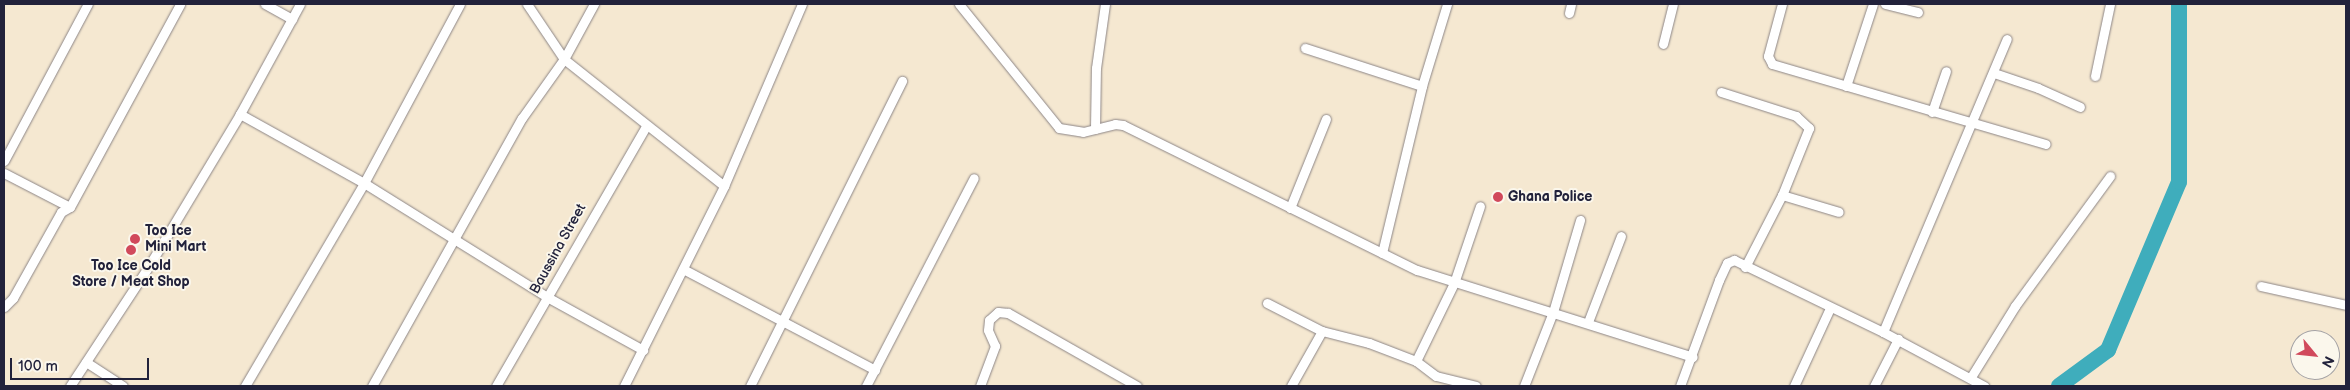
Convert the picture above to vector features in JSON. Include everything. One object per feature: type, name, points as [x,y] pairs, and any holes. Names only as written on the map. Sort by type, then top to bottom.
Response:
[{"type":"street","points":[[4,161],[88,4]]},
{"type":"street","points":[[4,307],[13,298],[61,212],[70,207],[180,4]]},
{"type":"street","points":[[265,4],[292,18]]},
{"type":"street","points":[[70,386],[150,264],[240,114],[300,4]]},
{"type":"street","points":[[245,386],[364,184],[460,4]]},
{"type":"street","points":[[527,4],[564,59],[724,186]]},
{"type":"street","points":[[372,386],[522,118],[564,59],[594,4]]},
{"type":"street","points":[[624,386],[724,186],[802,4]]},
{"type":"street","points":[[959,4],[1059,128],[1070,132],[1123,125],[1382,253],[1454,283],[1588,322],[1694,357]]},
{"type":"street","points":[[1095,129],[1096,68],[1105,4]]},
{"type":"street","points":[[1382,253],[1422,86],[1447,4]]},
{"type":"street","points":[[1663,44],[1674,4]]},
{"type":"street","points":[[1782,4],[1768,56],[1772,64],[2046,144]]},
{"type":"street","points":[[1846,86],[1872,4]]},
{"type":"street","points":[[1885,4],[1918,12]]},
{"type":"street","points":[[2095,76],[2110,4]]},
{"type":"street","points":[[1883,332],[1974,123],[2006,39]]},
{"type":"street","points":[[1305,48],[1422,86]]},
{"type":"street","points":[[1932,112],[1946,71]]},
{"type":"street","points":[[1994,73],[2038,88],[2080,107]]},
{"type":"street","points":[[750,386],[902,81]]},
{"type":"street","points":[[1720,92],[1796,116],[1807,123],[1808,132],[1782,195],[1745,267]]},
{"type":"street","points":[[240,114],[364,184],[547,297],[643,350]]},
{"type":"street","points":[[1290,208],[1326,119]]},
{"type":"street","name":"Baussina Street","points":[[496,386],[646,126]]},
{"type":"street","points":[[4,173],[70,207]]},
{"type":"street","points":[[1971,377],[2015,306],[2110,176]]},
{"type":"street","points":[[866,386],[974,178]]},
{"type":"street","points":[[1782,195],[1839,212]]},
{"type":"street","points":[[1416,361],[1454,283],[1480,206]]},
{"type":"street","points":[[1524,386],[1553,312],[1580,220]]},
{"type":"street","points":[[1588,322],[1620,236]]},
{"type":"street","points":[[1680,386],[1694,357],[1727,263],[1734,260],[1745,267],[1883,332],[1971,377],[1984,386]]},
{"type":"street","points":[[684,269],[784,319],[875,370]]},
{"type":"street","points":[[2261,286],[2346,305]]},
{"type":"street","points":[[1266,303],[1322,331],[1369,343],[1416,361],[1436,376],[1476,386]]},
{"type":"street","points":[[1794,386],[1830,308]]},
{"type":"street","points":[[979,386],[990,364],[995,346],[988,330],[989,320],[998,312],[1008,314],[1138,386]]},
{"type":"street","points":[[1292,386],[1322,331]]},
{"type":"street","points":[[1874,386],[1898,340]]},
{"type":"street","points":[[86,362],[123,386]]},
{"type":"waterway","points":[[2059,386],[2108,350],[2179,182],[2179,4]]},
{"type":"place","name":"Ghana Police","points":[[1498,197]]},
{"type":"place","name":"Too Ice Mini Mart","points":[[135,239]]},
{"type":"place","name":"Too Ice Cold Store / Meat Shop","points":[[131,250]]}]
